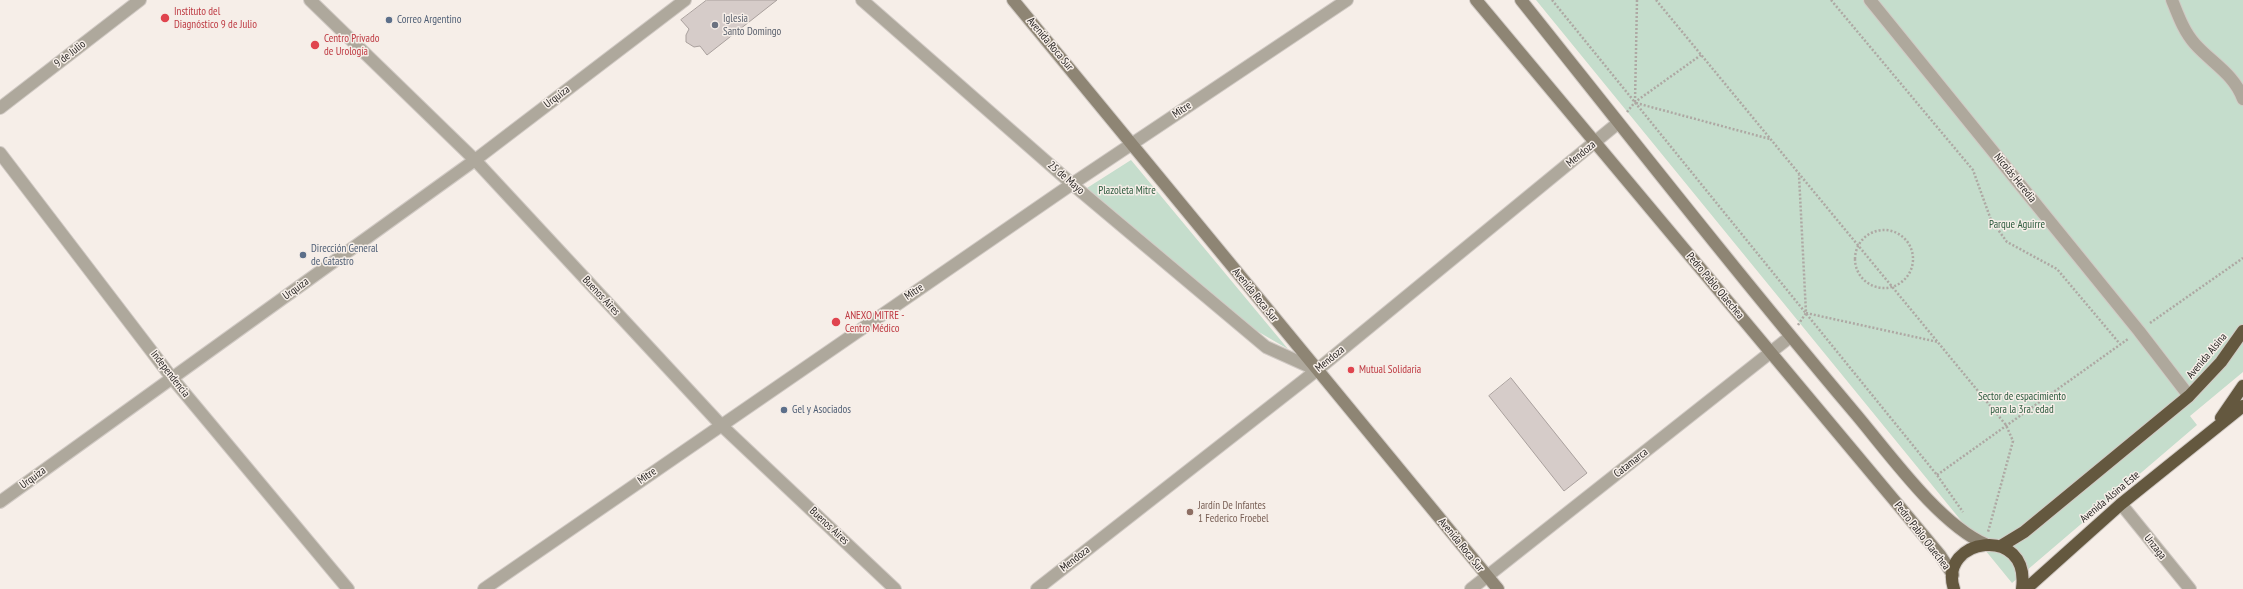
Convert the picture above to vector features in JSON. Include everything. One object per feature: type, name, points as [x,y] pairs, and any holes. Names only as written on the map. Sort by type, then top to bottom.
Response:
[{"type":"highway","name":"Avenida Alsina","points":[[2189,396],[2221,362],[2243,331]]},
{"type":"highway","points":[[2213,429],[2243,386]]},
{"type":"highway","points":[[2001,546],[2024,532],[2189,396]]},
{"type":"highway","points":[[2213,429],[2243,406]]},
{"type":"highway","name":"Avenida Alsina Este","points":[[2026,589],[2121,504],[2213,429]]},
{"type":"highway","points":[[1954,589],[1953,574],[1956,563],[1963,554],[1973,547],[1985,544],[2001,546],[2010,551],[2017,559],[2023,574],[2022,589]]},
{"type":"street","name":"9 de Julio","points":[[0,108],[140,0]]},
{"type":"street","name":"Buenos Aires","points":[[310,0],[475,160],[721,424],[895,589]]},
{"type":"street","name":"Urquiza","points":[[0,502],[475,160],[685,0]]},
{"type":"street","name":"25 de Mayo","points":[[862,0],[1072,184],[1266,347],[1317,370]]},
{"type":"street","name":"Avenida Roca Sur","points":[[1013,0],[1498,589]]},
{"type":"street","name":"Mitre","points":[[484,589],[721,424],[1132,143],[1347,0]]},
{"type":"street","name":"Pedro Pablo Olaechea","points":[[1476,0],[1940,555],[1953,574]]},
{"type":"street","points":[[1521,0],[1790,337],[1938,509],[1960,530],[1985,544]]},
{"type":"street","name":"Nicolás Heredia","points":[[1870,0],[2139,331],[2189,396]]},
{"type":"street","points":[[2172,0],[2184,28],[2195,44],[2224,70],[2235,83],[2243,99]]},
{"type":"street","name":"Mendoza","points":[[1036,589],[1317,370],[1618,123]]},
{"type":"street","name":"Independencia","points":[[0,153],[172,378],[348,589]]},
{"type":"street","name":"Catamarca","points":[[1471,589],[1772,353],[1790,337]]},
{"type":"street","name":"Unzaga","points":[[2121,504],[2190,589]]},
{"type":"path","points":[[1552,0],[1937,475],[1967,519]]},
{"type":"path","points":[[1635,102],[1637,0]]},
{"type":"path","points":[[1656,0],[2006,425],[2013,441],[1985,544]]},
{"type":"path","points":[[1831,0],[1973,170],[1991,220],[2006,242],[2057,269],[2120,344]]},
{"type":"path","points":[[1635,102],[1701,54]]},
{"type":"path","points":[[1635,102],[1771,140]]},
{"type":"path","points":[[1800,174],[1806,313]]},
{"type":"path","points":[[1881,229],[1890,230],[1907,240],[1913,258],[1912,267],[1901,282],[1892,287],[1875,287],[1861,277],[1854,261],[1858,245],[1872,232],[1881,229]]},
{"type":"path","points":[[1937,475],[2243,258]]},
{"type":"path","points":[[1806,313],[1938,342]]},
{"type":"green space","name":"Parque Aguirre","points":[[1536,0],[2243,0],[2243,372],[2190,416],[2197,425],[2012,583]]},
{"type":"green space","name":"Plazoleta Mitre","points":[[1131,160],[1288,349],[1257,331],[1087,188]]},
{"type":"building","name":"Iglesia Santo Domingo","points":[[707,0],[777,0],[707,55],[700,46],[694,47],[686,42],[686,35],[689,29],[681,20]]},
{"type":"building","points":[[1511,378],[1587,473],[1564,491],[1489,396]]},
{"type":"place","name":"Instituto del Diagnóstico 9 de Julio","points":[[165,18]]},
{"type":"place","name":"Correo Argentino","points":[[389,20]]},
{"type":"place","name":"Iglesia Santo Domingo","points":[[715,25]]},
{"type":"place","name":"Centro Privado de Urología","points":[[315,45]]},
{"type":"place","name":"Dirección General de Catastro","points":[[303,255]]},
{"type":"place","name":"ANEXO MITRE - Centro Médico","points":[[836,322]]},
{"type":"place","name":"Mutual Solidaria","points":[[1351,370]]},
{"type":"place","name":"Gel y Asociados","points":[[784,410]]},
{"type":"place","name":"Jardín De Infantes 1 Federico Froebel","points":[[1190,512]]},
{"type":"park label","name":"Sector de espacimiento para la 3ra. edad","points":[[2022,403]]}]
